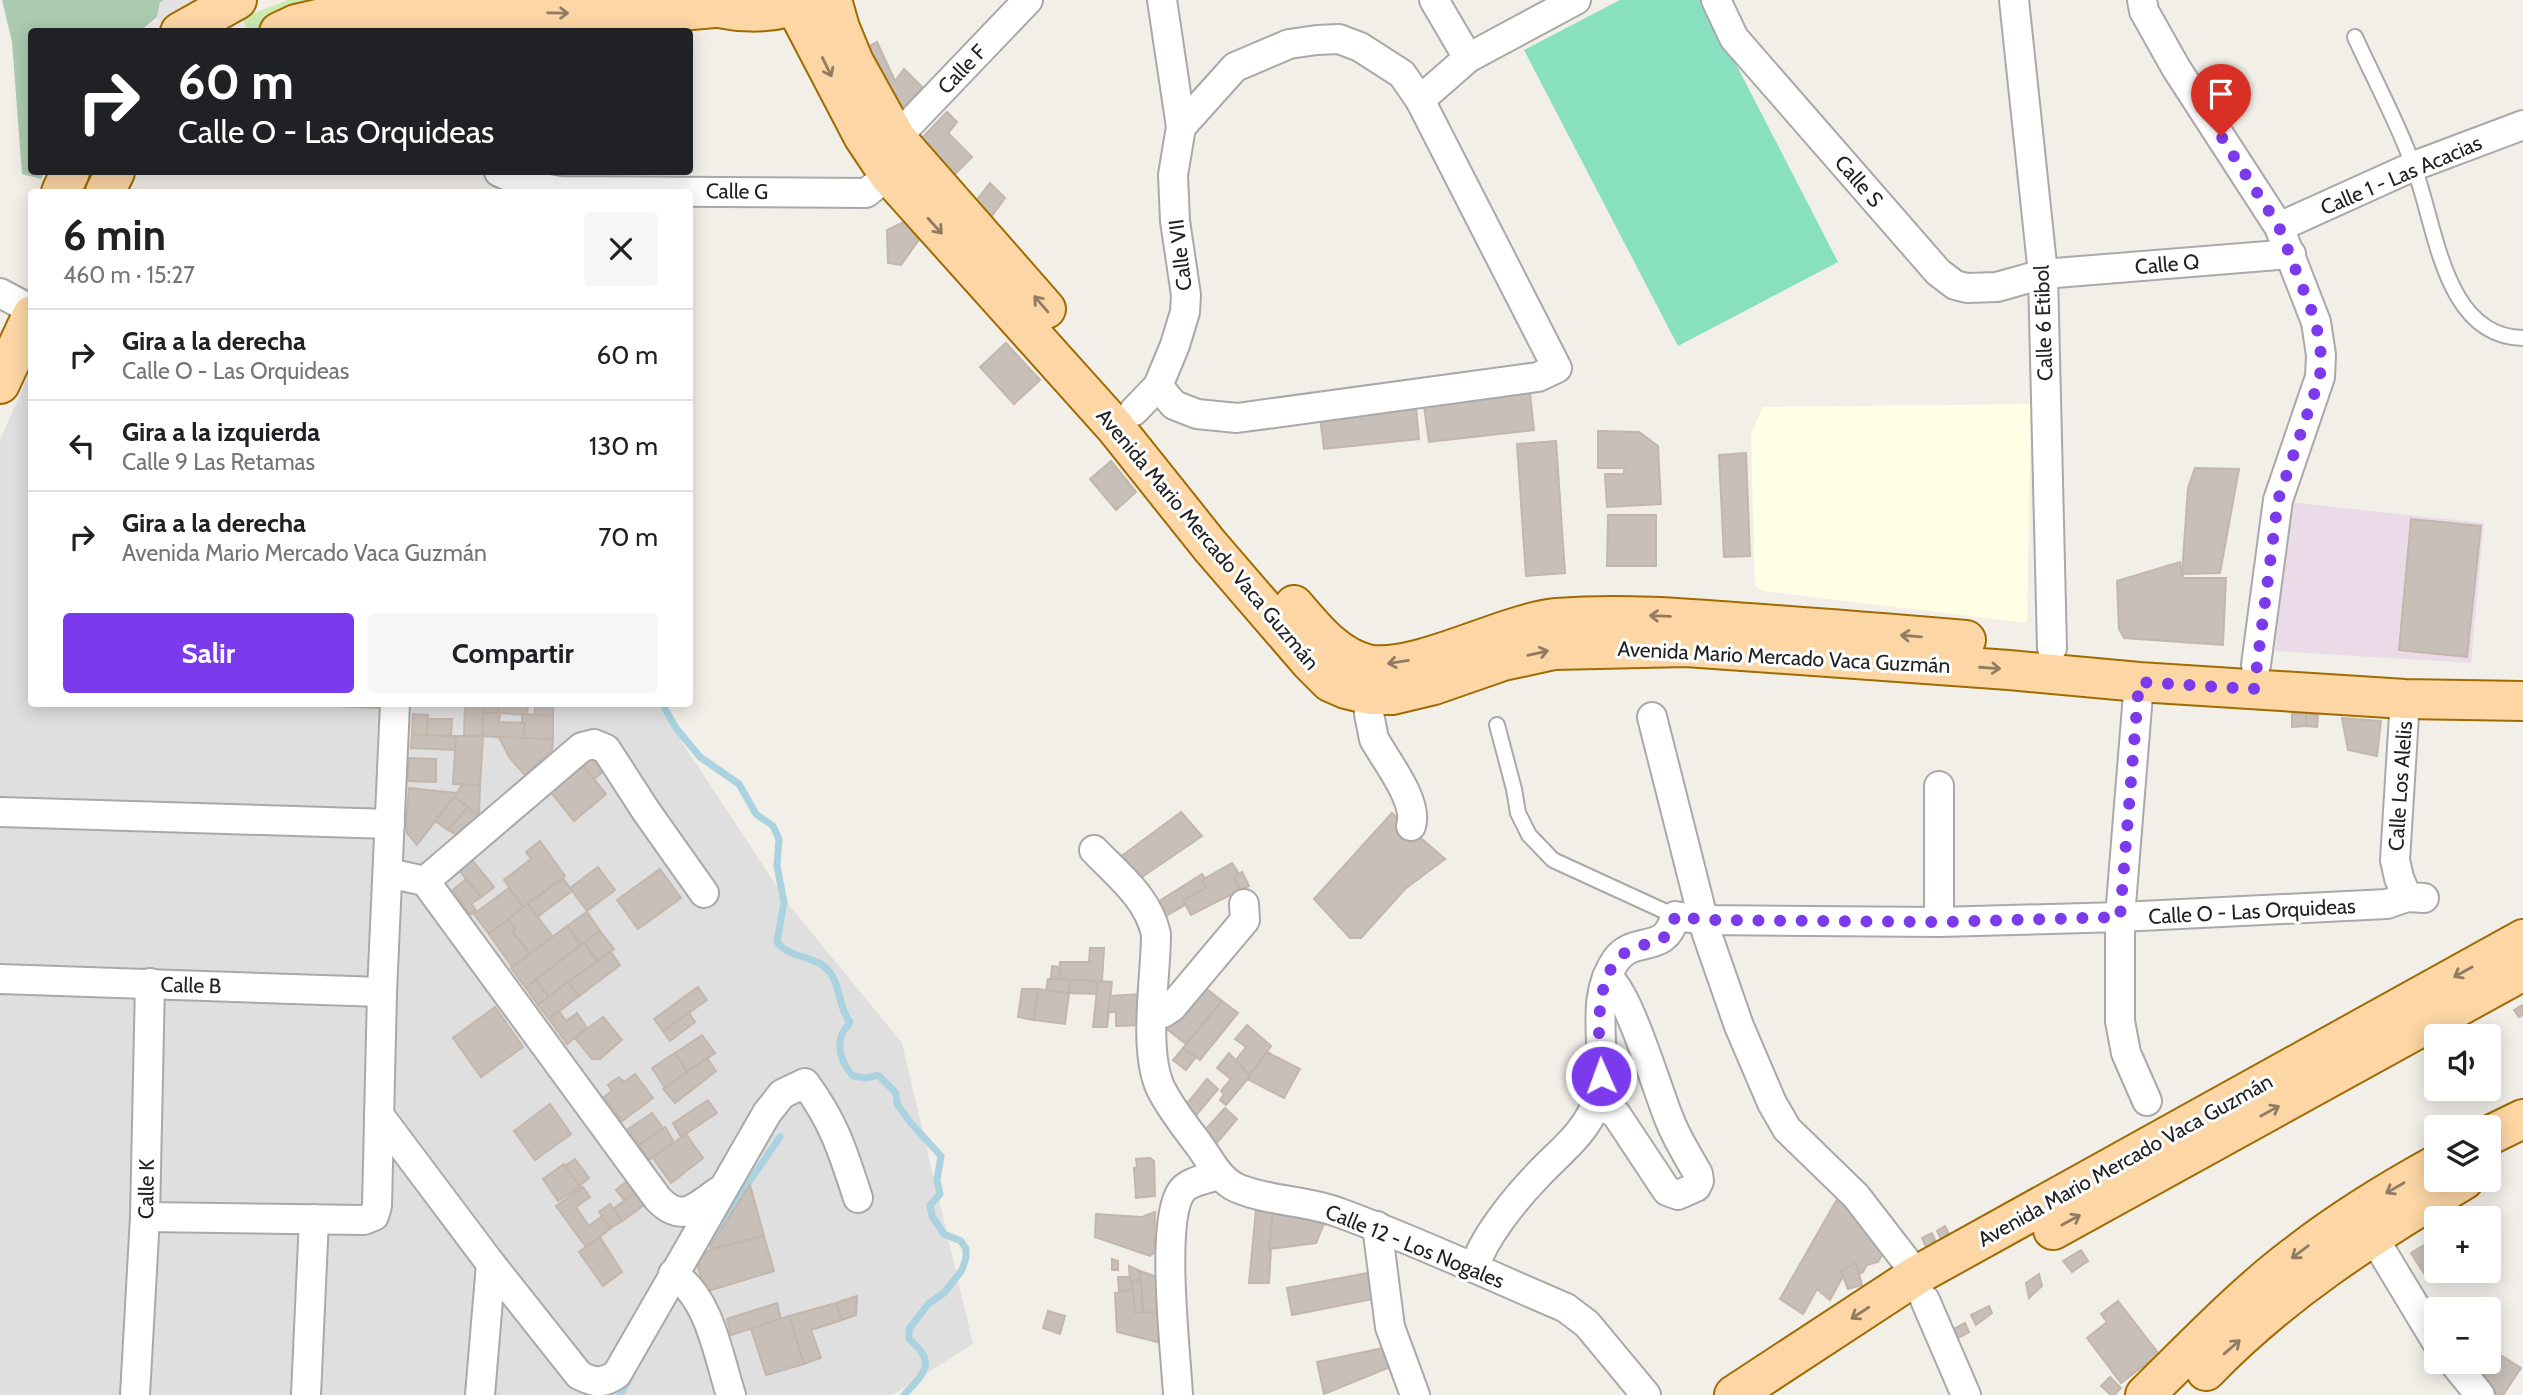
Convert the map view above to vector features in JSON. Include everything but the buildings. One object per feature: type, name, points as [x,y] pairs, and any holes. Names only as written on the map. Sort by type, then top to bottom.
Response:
[{"type":"main road","points":[[187,28],[236,0]]},
{"type":"main road","name":"Avenida Mario Mercado Vaca Guzmán","points":[[832,0],[854,62],[896,138],[1136,408],[1230,533],[1326,641],[1345,655],[1367,664],[1468,658]]},
{"type":"main road","name":"Avenida Mario Mercado Vaca Guzmán","points":[[294,28],[339,14],[412,10],[635,15],[704,4],[761,11],[802,3],[863,136],[889,175],[1136,408],[1210,546],[1311,663],[1330,682],[1346,689],[1371,695],[1392,695],[1434,685],[1468,658],[1553,619],[1628,615],[1727,636],[2406,688],[2523,701]]},
{"type":"main road","points":[[889,175],[896,138]]},
{"type":"main road","name":"Avenida Mario Mercado Vaca Guzmán","points":[[2406,688],[2523,676]]},
{"type":"main road","name":"Avenida Mario Mercado Vaca Guzmán","points":[[1734,1395],[2523,939]]},
{"type":"main road","name":"Avenida Mario Mercado Vaca Guzmán","points":[[1782,1395],[1921,1288],[2523,971]]},
{"type":"main road","points":[[2501,1130],[2523,1119]]},
{"type":"main road","points":[[2501,1160],[2523,1149]]},
{"type":"main road","points":[[2183,1395],[2217,1360],[2300,1287],[2363,1224],[2424,1175]]},
{"type":"main road","points":[[2145,1395],[2239,1303],[2294,1257],[2436,1192]]},
{"type":"street","name":"Calle F","points":[[896,138],[1028,0]]},
{"type":"street","points":[[1162,0],[1181,127]]},
{"type":"street","points":[[1434,0],[1468,58]]},
{"type":"street","points":[[1420,100],[1468,58],[1576,0]]},
{"type":"street","name":"Calle S","points":[[1716,0],[1734,38],[1938,272],[1955,285],[1967,288],[1997,287],[2043,274]]},
{"type":"street","name":"Calle 6 Etibol","points":[[2014,0],[2043,274],[2051,661]]},
{"type":"street","points":[[2142,0],[2144,11],[2176,68],[2279,227],[2316,322],[2321,355],[2320,377],[2278,500],[2255,677]]},
{"type":"street","points":[[1136,408],[1174,405],[1197,414],[1237,418],[1538,377],[1557,368],[1420,100],[1402,74],[1360,47],[1339,39],[1289,44],[1234,67],[1181,127]]},
{"type":"street","name":"Calle 1 - Las Acacias","points":[[2279,227],[2414,166],[2523,125]]},
{"type":"street","name":"Calle VII","points":[[1136,408],[1175,345],[1185,312],[1186,295],[1175,221],[1173,175],[1181,127]]},
{"type":"street","name":"Calle G","points":[[506,175],[531,186],[548,189]]},
{"type":"street","name":"Calle G","points":[[693,192],[866,193],[889,175]]},
{"type":"street","name":"Calle Q","points":[[2043,274],[2291,254]]},
{"type":"street","points":[[0,293],[21,340]]},
{"type":"street","points":[[2139,669],[2120,917],[2120,1021],[2126,1053],[2147,1101]]},
{"type":"street","name":"Calle Los Alelis","points":[[2406,688],[2395,860],[2399,878],[2415,898]]},
{"type":"street","points":[[1371,695],[1370,728],[1410,803],[1413,817],[1411,826]]},
{"type":"street","points":[[145,1217],[364,1220],[374,1216],[377,1206],[382,992],[395,707]]},
{"type":"street","points":[[1652,717],[1707,934],[1739,1026],[1772,1104],[1787,1129],[1856,1196],[1921,1288],[1966,1395]]},
{"type":"street","points":[[425,881],[582,747],[594,744],[606,749],[704,893]]},
{"type":"street","points":[[1939,786],[1940,922]]},
{"type":"street","points":[[0,812],[390,824]]},
{"type":"street","name":"Calle 12 - Los Nogales","points":[[1094,850],[1147,907],[1153,921],[1156,934],[1153,1055],[1159,1086],[1219,1175],[1250,1193],[1327,1208],[1377,1226],[1566,1308],[1587,1324],[1646,1395]]},
{"type":"street","points":[[388,873],[425,881],[657,1199],[675,1213],[688,1212],[727,1186]]},
{"type":"street","name":"Calle O - Las Orquideas","points":[[1675,916],[1704,920],[1940,922],[2120,917],[2387,904],[2415,898]]},
{"type":"street","points":[[1152,1014],[1163,1013],[1172,1007],[1236,932],[1245,920],[1244,904]]},
{"type":"street","points":[[1474,1268],[1479,1253],[1499,1223],[1536,1177],[1571,1142],[1585,1124],[1596,1102],[1601,1076],[1601,998],[1607,977],[1617,958],[1632,947],[1652,944],[1667,937],[1673,928],[1675,916]]},
{"type":"street","points":[[1596,1102],[1616,1114],[1667,1191],[1678,1195],[1696,1187],[1698,1174],[1671,1125],[1627,1005],[1616,984],[1607,977]]},
{"type":"street","name":"Calle B","points":[[0,979],[382,992]]},
{"type":"street","name":"Calle K","points":[[135,1395],[145,1217],[150,983]]},
{"type":"street","points":[[379,1115],[579,1375],[591,1382],[606,1381],[617,1374],[767,1113],[782,1094],[805,1083],[820,1103],[835,1129],[858,1198]]},
{"type":"street","points":[[1178,1395],[1171,1277],[1174,1216],[1180,1194],[1189,1185],[1219,1175]]},
{"type":"street","points":[[306,1395],[314,1219]]},
{"type":"street","points":[[2363,1224],[2424,1322]]},
{"type":"street","points":[[1377,1226],[1390,1326],[1415,1395]]},
{"type":"street","points":[[480,1395],[491,1264]]},
{"type":"street","points":[[673,1274],[686,1284],[701,1302],[731,1395]]},
{"type":"street","points":[[2463,1374],[2480,1395]]},
{"type":"lane","points":[[2355,37],[2414,166],[2438,254],[2460,300],[2476,321],[2490,331],[2507,338],[2523,338]]},
{"type":"lane","points":[[1497,725],[1518,813],[1529,835],[1553,860],[1675,916]]},
{"type":"shaded area","points":[[2,0],[164,0],[160,3],[157,17],[144,28],[28,28],[28,175],[43,175],[41,179],[22,174],[12,42]]},
{"type":"shaded area","points":[[164,0],[200,0],[163,25],[157,17],[160,3]]},
{"type":"shaded area","points":[[28,376],[28,707],[659,707],[789,905],[902,1043],[973,1344],[892,1395],[0,1395],[0,440]]},
{"type":"shaded area","points":[[2031,404],[2027,623],[1763,591],[1755,586],[1751,433],[1763,407]]},
{"type":"shaded area","points":[[2287,502],[2484,523],[2471,663],[2275,651]]},
{"type":"green space","points":[[288,0],[375,0],[257,28],[247,28],[242,18]]},
{"type":"green space","points":[[1620,0],[1703,0],[1838,262],[1678,346],[1524,50]]},
{"type":"waterway","points":[[664,707],[676,728],[700,757],[739,784],[756,814],[773,826],[779,839],[777,866],[784,902],[777,942],[788,951],[824,966],[833,977],[843,1010],[850,1022],[842,1033],[840,1043],[842,1058],[847,1068],[853,1076],[866,1078],[878,1075],[896,1093],[897,1104],[910,1122],[941,1156],[937,1180],[940,1194],[930,1205],[932,1216],[944,1234],[961,1241],[966,1249],[966,1258],[962,1270],[944,1293],[929,1303],[909,1329],[909,1339],[923,1355],[925,1368],[904,1395]]},
{"type":"waterway","points":[[713,1234],[780,1137]]},
{"type":"waterway","points":[[620,1395],[630,1377]]},
{"type":"route","points":[[1601,1076],[1601,998],[1607,977],[1617,958],[1632,947],[1652,944],[1667,937],[1673,928],[1675,916],[1704,920],[1940,922],[2120,917],[2139,682],[2254,689],[2278,500],[2320,377],[2321,355],[2316,322],[2291,254],[2279,227],[2221,136]]}]
